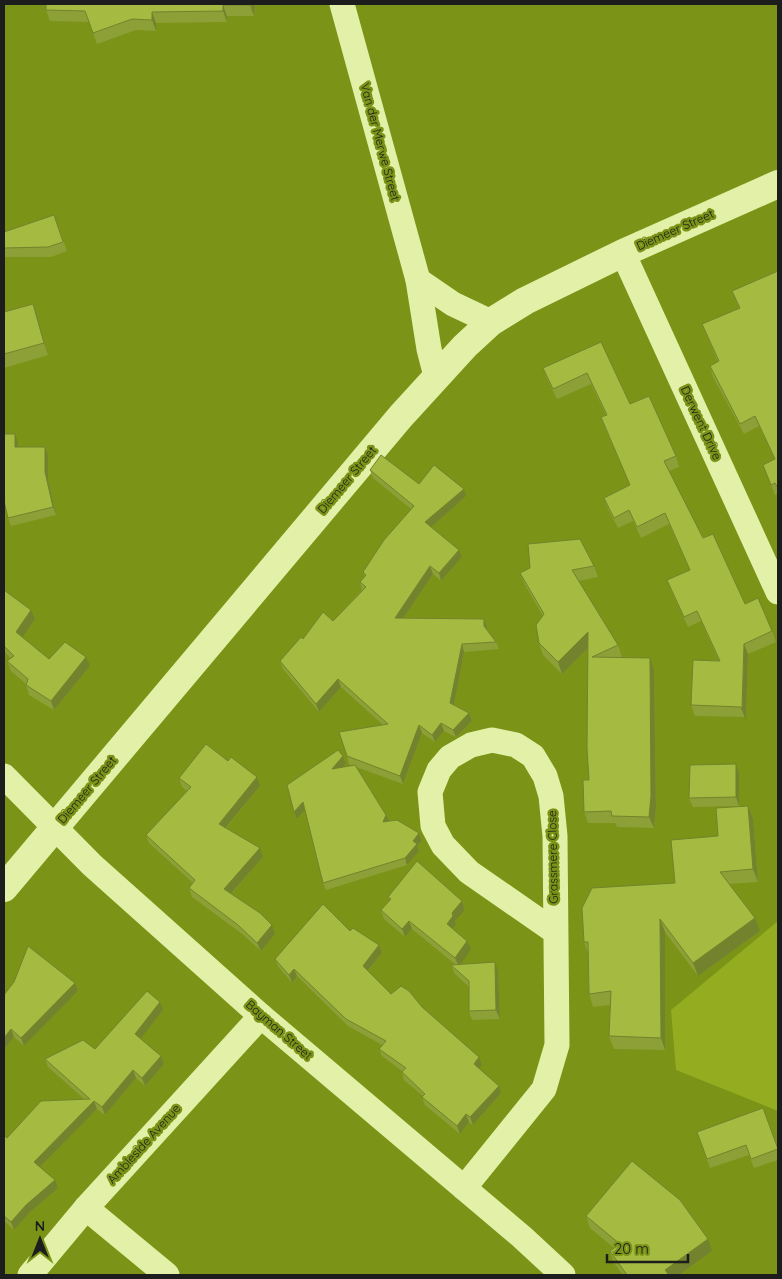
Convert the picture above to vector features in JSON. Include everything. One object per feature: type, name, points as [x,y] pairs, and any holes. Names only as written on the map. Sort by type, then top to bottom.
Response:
[{"type":"street","name":"Van der Merwe Street","points":[[342,4],[418,280],[429,349],[436,376]]},
{"type":"street","name":"Diemeer Street","points":[[4,888],[436,376],[491,322],[525,301],[623,253],[778,184]]},
{"type":"street","name":"Derwent Drive","points":[[623,253],[778,592]]},
{"type":"street","points":[[418,280],[453,304],[491,322]]},
{"type":"street","name":"Grassmere Close","points":[[464,1188],[544,1089],[557,1045],[554,931],[555,836],[551,796],[545,776],[532,756],[516,745],[492,740],[471,745],[450,757],[439,770],[430,792],[433,826],[443,845],[469,872],[554,931]]},
{"type":"street","name":"Bayman Street","points":[[4,776],[54,828],[261,1016],[522,1237],[562,1275]]},
{"type":"street","name":"Ambleside Avenue","points":[[30,1275],[86,1208],[261,1016]]},
{"type":"street","points":[[86,1208],[167,1275]]},
{"type":"green space","points":[[778,921],[778,1111],[676,1070],[671,1010]]},
{"type":"building","points":[[46,4],[250,5],[223,5],[223,11],[152,12],[152,20],[132,19],[93,33],[85,11],[46,10]]},
{"type":"building","points":[[54,215],[63,242],[48,247],[4,248],[4,232]]},
{"type":"building","points":[[778,271],[778,488],[775,483],[771,485],[763,465],[775,459],[755,416],[740,424],[710,366],[719,361],[702,324],[740,308],[732,291]]},
{"type":"building","points":[[33,304],[44,343],[4,354],[4,312]]},
{"type":"building","points":[[601,342],[630,404],[649,396],[676,456],[664,461],[703,538],[713,534],[745,604],[758,598],[772,631],[744,644],[742,710],[741,707],[691,705],[693,660],[720,661],[697,611],[684,617],[667,580],[690,570],[665,513],[637,527],[629,510],[614,518],[604,498],[630,485],[601,417],[607,415],[587,373],[553,389],[543,368]]},
{"type":"building","points":[[4,434],[15,434],[15,447],[45,447],[45,472],[53,507],[8,518],[4,501]]},
{"type":"building","points":[[381,455],[419,484],[434,465],[464,489],[425,522],[459,550],[439,573],[430,566],[395,618],[484,619],[484,626],[496,642],[462,644],[450,703],[469,713],[453,730],[441,723],[432,735],[419,725],[400,776],[347,756],[339,732],[388,724],[338,679],[316,704],[280,661],[301,637],[303,639],[323,612],[333,621],[366,587],[360,582],[366,575],[363,572],[384,540],[414,506],[370,470]]},
{"type":"building","points":[[580,539],[594,566],[572,570],[618,645],[592,657],[650,658],[651,796],[649,817],[612,816],[611,811],[584,812],[583,780],[589,780],[587,748],[588,632],[558,662],[539,643],[536,625],[544,614],[520,573],[530,568],[528,544]]},
{"type":"building","points":[[4,590],[31,610],[16,632],[49,659],[65,642],[86,657],[51,701],[26,685],[28,679],[7,661],[14,656],[4,646]]},
{"type":"building","points":[[206,744],[228,761],[231,757],[257,777],[219,824],[260,848],[224,889],[260,913],[272,925],[257,943],[238,925],[189,888],[195,880],[146,835],[191,787],[179,778]]},
{"type":"building","points":[[338,750],[343,756],[332,769],[355,765],[386,815],[383,822],[397,820],[419,833],[413,841],[417,844],[405,858],[323,883],[303,802],[294,812],[287,785]]},
{"type":"building","points":[[736,764],[736,797],[689,798],[690,765]]},
{"type":"building","points":[[748,806],[753,869],[720,872],[755,918],[693,963],[660,919],[661,1038],[609,1036],[611,991],[589,994],[588,942],[584,942],[582,908],[592,888],[675,883],[671,840],[718,836],[716,808]]},
{"type":"building","points":[[417,861],[462,901],[452,913],[453,916],[447,924],[467,941],[455,958],[409,921],[402,929],[381,910],[391,899],[388,897]]},
{"type":"building","points":[[323,904],[350,931],[353,928],[379,945],[363,966],[391,994],[401,986],[409,991],[422,1007],[479,1057],[474,1064],[499,1086],[470,1117],[466,1114],[457,1126],[422,1097],[425,1094],[402,1072],[406,1068],[379,1049],[386,1041],[346,1019],[294,969],[289,975],[275,959]]},
{"type":"building","points":[[28,946],[75,983],[21,1038],[11,1029],[4,1038],[4,995],[14,982]]},
{"type":"building","points":[[495,962],[496,1010],[469,1011],[469,981],[451,965]]},
{"type":"building","points":[[147,991],[160,1002],[135,1034],[161,1056],[142,1078],[133,1070],[102,1107],[94,1101],[34,1162],[55,1180],[26,1205],[11,1222],[4,1216],[4,1135],[7,1138],[41,1101],[90,1099],[45,1059],[83,1040],[95,1049]]},
{"type":"building","points":[[763,1108],[778,1149],[751,1159],[746,1145],[707,1159],[697,1132]]},
{"type":"building","points":[[632,1161],[680,1200],[708,1239],[665,1270],[669,1275],[627,1275],[610,1251],[620,1244],[586,1216]]}]
